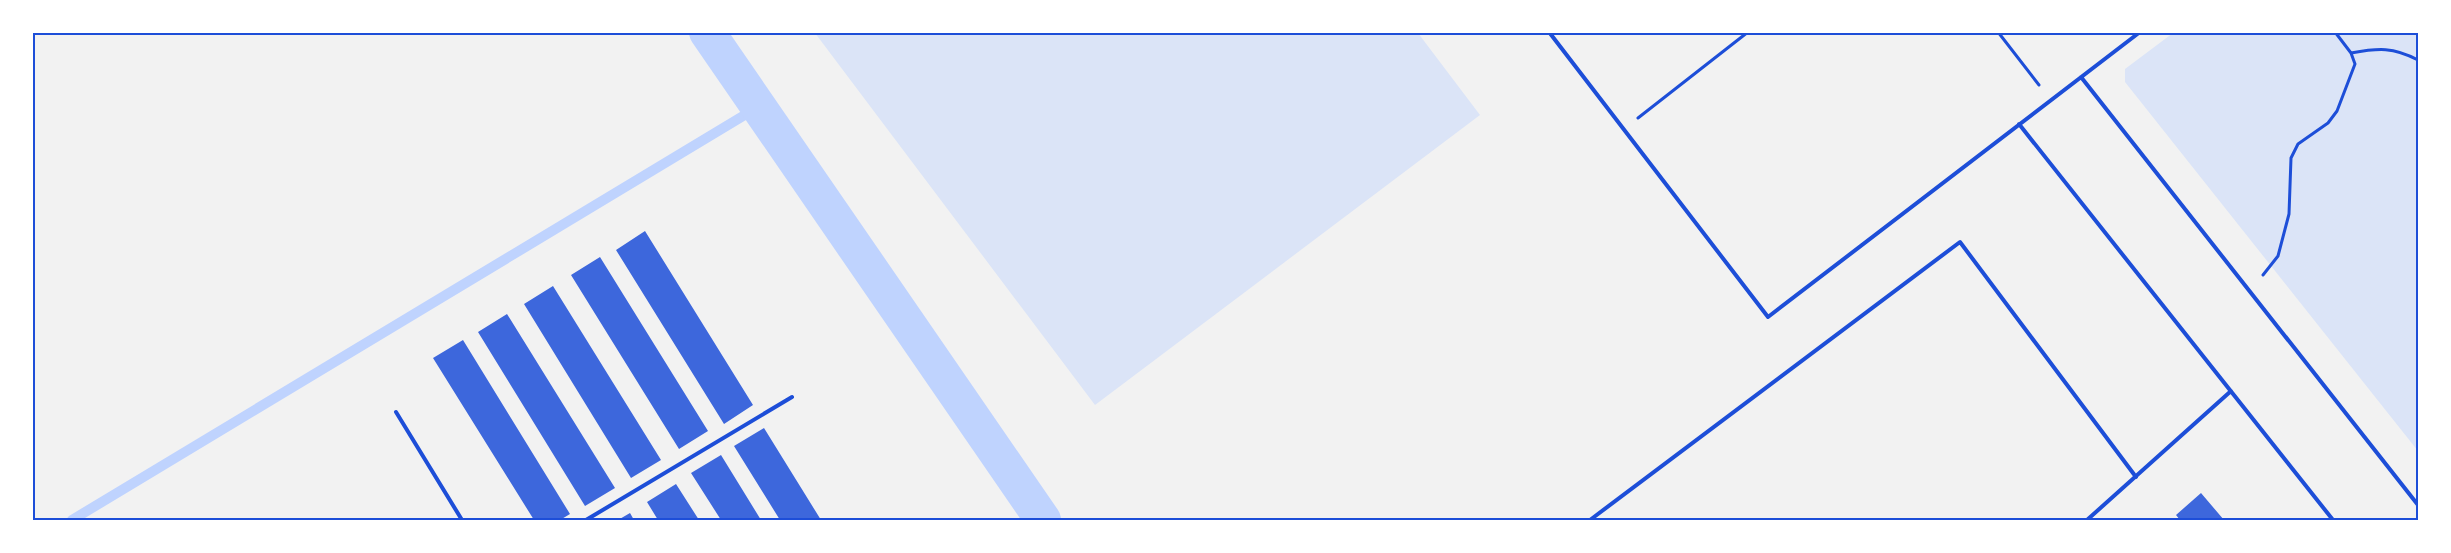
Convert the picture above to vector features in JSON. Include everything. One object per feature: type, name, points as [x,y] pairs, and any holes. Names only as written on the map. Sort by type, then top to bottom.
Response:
[{"type":"lane","points":[[1550,32],[1768,317],[2140,32]]},
{"type":"lane","points":[[2081,78],[2418,505]]},
{"type":"lane","points":[[2019,124],[2334,520]]},
{"type":"lane","points":[[1590,520],[1960,242],[2136,477]]},
{"type":"lane","points":[[2087,520],[2231,391]]},
{"type":"lane","points":[[586,520],[792,398]]},
{"type":"lane","points":[[396,412],[462,520]]},
{"type":"path","points":[[1624,129],[1748,32]]},
{"type":"path","points":[[1998,32],[2050,100]]},
{"type":"path","points":[[2249,291],[2278,256],[2289,214],[2291,158],[2298,144],[2328,123],[2337,111],[2355,64],[2351,53],[2335,32]]},
{"type":"path","points":[[2351,53],[2374,49],[2399,50],[2418,60]]},
{"type":"shaded area","points":[[815,33],[1418,33],[1480,115],[1095,405]]},
{"type":"shaded area","points":[[2173,33],[2418,33],[2418,451],[2125,82],[2125,69]]},
{"type":"building","points":[[645,231],[753,405],[724,424],[616,250]]},
{"type":"building","points":[[600,257],[708,431],[679,449],[571,275]]},
{"type":"building","points":[[553,286],[661,460],[631,478],[524,304]]},
{"type":"building","points":[[507,314],[615,488],[585,506],[478,332]]},
{"type":"building","points":[[463,340],[570,514],[560,520],[534,520],[433,358]]},
{"type":"building","points":[[764,428],[821,520],[780,520],[734,446]]},
{"type":"building","points":[[721,455],[761,520],[721,520],[691,473]]},
{"type":"building","points":[[676,484],[699,520],[658,520],[647,502]]},
{"type":"building","points":[[2201,493],[2224,520],[2180,520],[2176,515]]},
{"type":"building","points":[[630,513],[634,520],[618,520]]},
{"type":"waterway","points":[[707,32],[1043,520]]},
{"type":"waterway","points":[[72,520],[758,107]]}]
